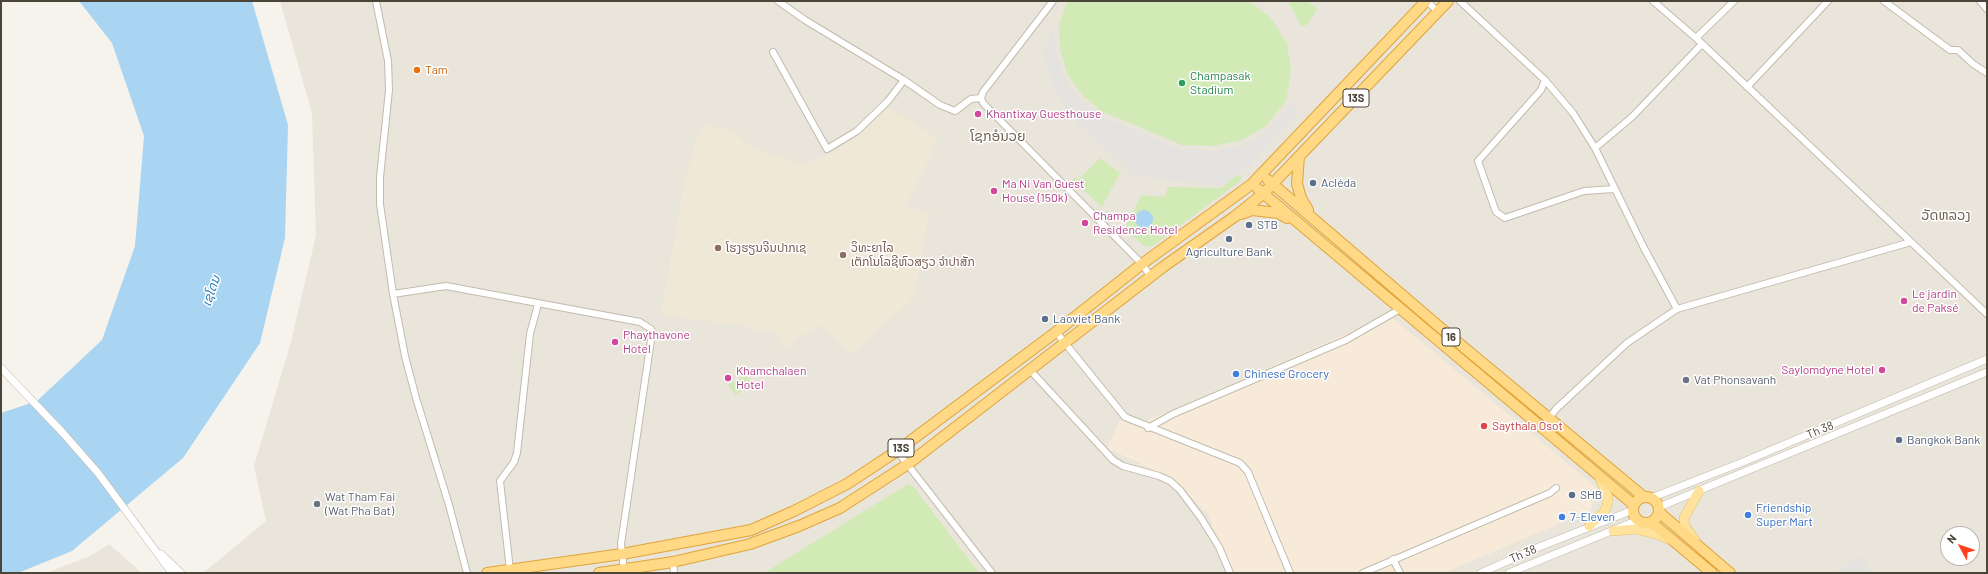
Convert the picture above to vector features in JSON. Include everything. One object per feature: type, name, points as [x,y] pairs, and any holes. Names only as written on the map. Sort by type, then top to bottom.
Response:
[{"type":"highway","name":"13S","points":[[487,573],[622,554],[751,530],[794,511],[847,484],[897,451],[1056,332],[1142,264],[1252,184],[1426,1]]},
{"type":"highway","name":"13S","points":[[599,573],[673,562],[750,544],[799,526],[840,508],[908,464],[1151,277],[1237,215],[1263,194],[1448,1]]},
{"type":"highway","points":[[1299,156],[1297,184],[1301,198],[1315,220]]},
{"type":"highway","name":"16","points":[[1262,174],[1408,301],[1647,498],[1658,503],[1660,510],[1730,573]]},
{"type":"highway","name":"16","points":[[1252,184],[1600,476],[1634,508],[1638,520]]},
{"type":"highway","points":[[1237,215],[1252,210],[1278,213],[1305,229]]},
{"type":"highway","points":[[1634,508],[1638,500],[1647,498]]},
{"type":"highway","points":[[1638,520],[1644,524],[1652,523],[1657,519],[1660,510]]},
{"type":"highway","points":[[1652,523],[1712,573]]},
{"type":"main road","points":[[1589,526],[1604,512],[1607,506],[1608,497],[1600,476]]},
{"type":"main road","points":[[1699,491],[1684,518],[1685,526],[1699,546]]},
{"type":"main road","points":[[1613,530],[1636,529],[1659,535],[1679,546]]},
{"type":"street","points":[[376,1],[388,61],[389,90],[380,177],[380,204],[393,294],[405,356],[416,398],[449,505],[467,573]]},
{"type":"street","points":[[778,1],[830,36],[904,80],[940,105],[952,110],[959,109],[971,99],[981,98]]},
{"type":"street","points":[[1053,1],[983,92],[981,98],[983,102],[1142,264],[1151,277]]},
{"type":"street","points":[[1426,1],[1438,12]]},
{"type":"street","points":[[1460,1],[1545,80],[1574,113],[1595,148],[1614,189],[1677,309]]},
{"type":"street","points":[[1653,1],[1696,38],[1987,314]]},
{"type":"street","points":[[1696,38],[1734,1]]},
{"type":"street","points":[[1747,87],[1828,1]]},
{"type":"street","points":[[1884,1],[1948,49],[1958,50],[1973,64],[1987,73]]},
{"type":"street","points":[[1980,1],[1987,9]]},
{"type":"street","points":[[1595,148],[1632,117],[1702,44]]},
{"type":"street","points":[[773,52],[827,149],[857,131],[888,101],[904,80]]},
{"type":"street","points":[[1545,80],[1541,90],[1478,160],[1496,212],[1505,218],[1584,191],[1614,189]]},
{"type":"street","points":[[1542,427],[1556,409],[1627,343],[1677,309],[1911,242]]},
{"type":"street","points":[[393,294],[446,286],[640,322],[651,329],[652,333],[622,544],[624,570]]},
{"type":"street","points":[[1148,428],[1173,414],[1346,340],[1401,309],[1408,301]]},
{"type":"street","points":[[510,570],[500,481],[514,462],[517,454],[530,334],[538,304]]},
{"type":"street","points":[[1056,332],[1125,417],[1148,428],[1240,463],[1248,472],[1290,573]]},
{"type":"street","name":"Th 38","points":[[1647,498],[1743,462],[1987,359]]},
{"type":"street","points":[[1,368],[64,433],[93,467],[172,573]]},
{"type":"street","points":[[1030,370],[1113,460],[1123,466],[1159,476],[1170,481],[1180,490],[1201,518],[1219,547],[1230,573]]},
{"type":"street","name":"Th 38","points":[[1660,510],[1699,491],[1987,372]]},
{"type":"street","points":[[897,451],[992,573]]},
{"type":"street","points":[[1743,462],[1748,472]]},
{"type":"street","points":[[1363,573],[1550,493],[1556,488]]},
{"type":"street","name":"Th 38","points":[[1481,573],[1634,508]]},
{"type":"street","name":"Th 38","points":[[1509,573],[1638,520]]},
{"type":"street","points":[[145,538],[182,573]]},
{"type":"street","points":[[1393,559],[1400,573]]},
{"type":"street","points":[[673,562],[674,573]]},
{"type":"shaded area","points":[[280,1],[1987,1],[1987,573],[203,573],[266,521],[254,466],[291,342],[316,235],[312,113]]},
{"type":"shaded area","points":[[1054,25],[1055,49],[1063,76],[1078,97],[1099,115],[1181,150],[1215,151],[1244,145],[1268,131],[1291,103],[1299,113],[1250,166],[1220,186],[1136,176],[1077,124],[1054,90],[1043,53]]},
{"type":"shaded area","name":"ວິທະຍາໄລ ເຕັກໂນໂລຊີຫົວສຽວ ຈຳປາສັກ","points":[[889,107],[938,139],[906,206],[929,213],[915,297],[853,353],[819,325],[783,349],[775,329],[765,333],[745,326],[661,315],[684,184],[695,141],[707,125],[732,130],[751,147],[800,164],[827,156],[860,134]]},
{"type":"shaded area","points":[[1389,315],[1596,487],[1591,510],[1444,573],[1231,573],[1207,513],[1173,479],[1107,448],[1120,420],[1135,426]]},
{"type":"shaded area","points":[[109,544],[142,573],[46,573],[90,556]]},
{"type":"shaded area","points":[[1861,556],[1872,573],[1835,573]]},
{"type":"green space","name":"Champasak Stadium","points":[[1068,1],[1249,1],[1271,18],[1287,43],[1291,71],[1286,101],[1265,127],[1242,140],[1214,146],[1182,145],[1101,111],[1081,94],[1067,73],[1060,48],[1059,25]]},
{"type":"green space","points":[[1288,1],[1307,1],[1317,9],[1307,25],[1301,26]]},
{"type":"green space","points":[[1100,158],[1120,173],[1102,207],[1072,180],[1075,177],[1078,180]]},
{"type":"green space","points":[[1237,175],[1242,178],[1154,245],[1147,247],[1143,245],[1124,230],[1141,195],[1165,197],[1168,187],[1221,188]],"holes":[[[1140,210],[1146,210],[1152,215],[1153,218],[1146,227],[1140,227]]]},
{"type":"green space","points":[[746,375],[752,385],[735,395],[728,385]]},
{"type":"green space","points":[[908,484],[913,486],[979,573],[764,573]]},
{"type":"water","name":"ເຊໂດນ","points":[[79,1],[252,1],[288,125],[285,238],[260,343],[183,458],[72,551],[18,573],[1,573],[1,413],[37,401],[102,340],[135,246],[144,136],[112,43]]},
{"type":"water","points":[[1144,210],[1150,213],[1153,219],[1150,225],[1144,228],[1138,225],[1135,219],[1138,213]]},
{"type":"place","name":"Tam","points":[[417,70]]},
{"type":"place","name":"Champasak Stadium","points":[[1182,83]]},
{"type":"place","name":"Khantixay Guesthouse","points":[[978,114]]},
{"type":"place","name":"Acléda","points":[[1313,183]]},
{"type":"place","name":"Ma Ni Van Guest House (150k)","points":[[994,191]]},
{"type":"place","name":"Champa Residence Hotel","points":[[1085,223]]},
{"type":"place","name":"STB","points":[[1249,225]]},
{"type":"place","name":"Agriculture Bank","points":[[1229,239]]},
{"type":"place","name":"ໂຮງຮຽນຈີນປາກເຊ","points":[[718,248]]},
{"type":"place","name":"ວິທະຍາໄລ ເຕັກໂນໂລຊີຫົວສຽວ ຈຳປາສັກ","points":[[843,255]]},
{"type":"place","name":"Le jardin de Paksé","points":[[1904,301]]},
{"type":"place","name":"Laoviet Bank","points":[[1045,319]]},
{"type":"place","name":"Phaythavone Hotel","points":[[615,342]]},
{"type":"place","name":"Saylomdyne Hotel","points":[[1882,370]]},
{"type":"place","name":"Chinese Grocery","points":[[1236,374]]},
{"type":"place","name":"Khamchalaen Hotel","points":[[728,378]]},
{"type":"place","name":"Vat Phonsavanh","points":[[1686,380]]},
{"type":"place","name":"Saythala Osot","points":[[1484,426]]},
{"type":"place","name":"Bangkok Bank","points":[[1899,440]]},
{"type":"place","name":"SHB","points":[[1572,495]]},
{"type":"place","name":"Wat Tham Fai (Wat Pha Bat)","points":[[317,504]]},
{"type":"place","name":"Friendship Super Mart","points":[[1748,515]]},
{"type":"place","name":"7-Eleven","points":[[1562,517]]},
{"type":"district","name":"ໂຊກອໍນວຍ","points":[[998,136]]},
{"type":"district","name":"ວັດຫລວງ","points":[[1946,215]]}]
